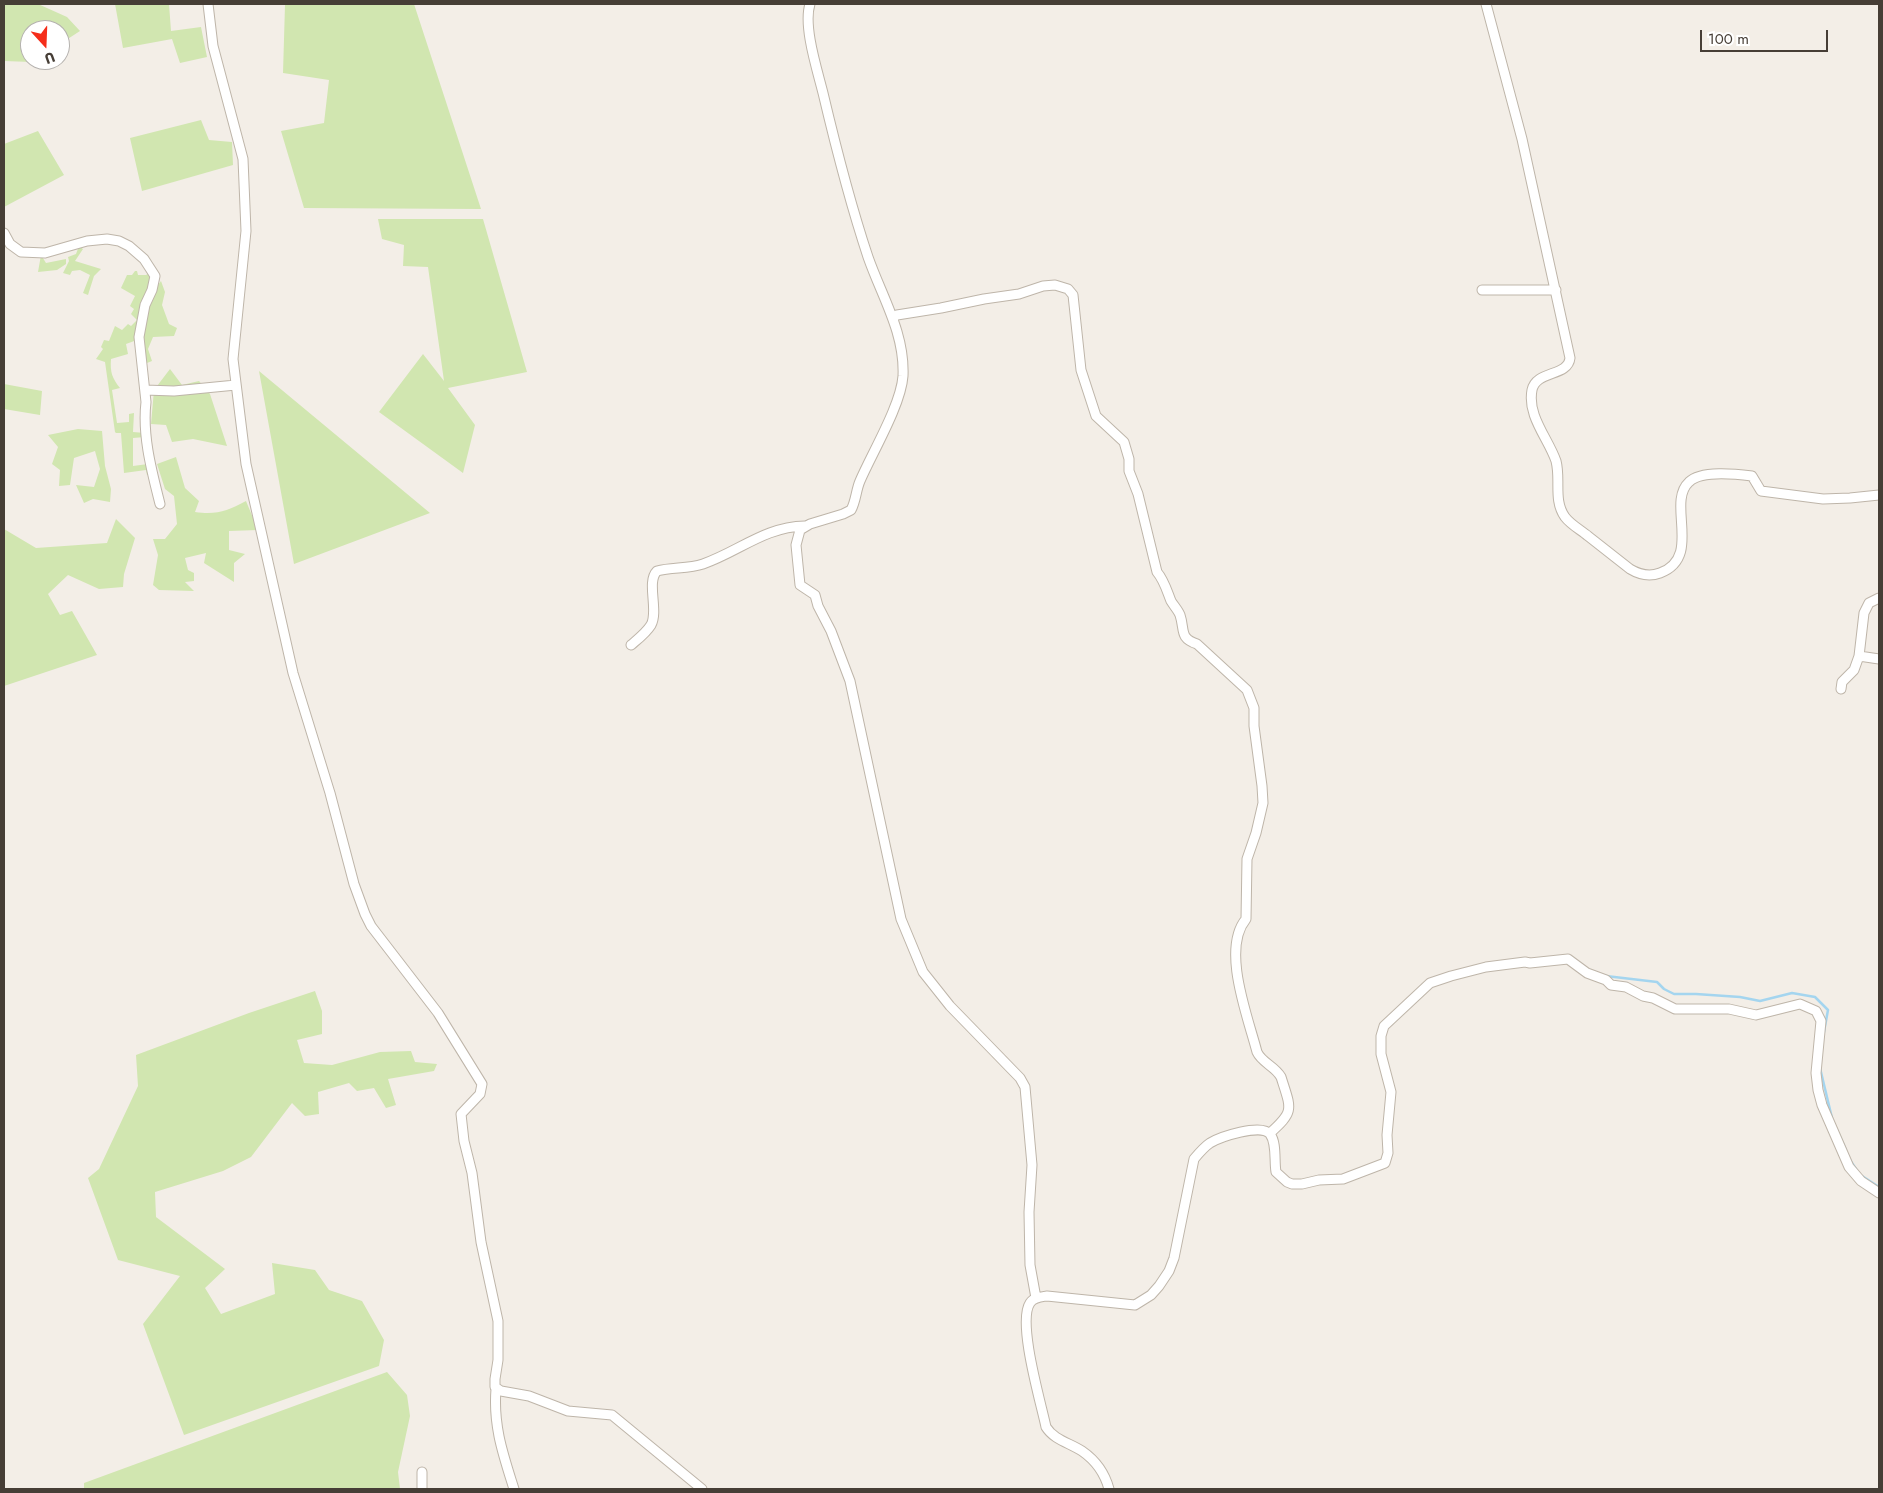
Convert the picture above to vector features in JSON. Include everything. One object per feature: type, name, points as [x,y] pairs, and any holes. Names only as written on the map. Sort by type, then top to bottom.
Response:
[{"type":"street","points":[[208,4],[213,46],[243,159],[247,226],[234,348],[236,385],[246,464],[290,664],[330,793],[357,893],[371,926],[438,1012],[482,1084],[480,1094],[461,1114],[464,1141],[472,1173],[481,1242],[498,1321],[498,1360],[495,1378],[496,1420],[499,1443],[514,1489]]},
{"type":"street","points":[[631,645],[647,630],[652,622],[653,577],[657,571],[694,567],[719,558],[777,529],[805,526],[843,514],[852,507],[859,482],[898,400],[902,386],[903,360],[900,340],[894,318],[869,260],[844,177],[808,25],[807,17],[810,4]]},
{"type":"street","points":[[1486,4],[1522,139],[1570,362],[1564,368],[1540,378],[1531,393],[1535,417],[1556,464],[1557,494],[1562,511],[1570,522],[1630,569],[1639,574],[1655,574],[1675,564],[1679,557],[1682,540],[1682,500],[1685,487],[1690,480],[1698,476],[1713,474],[1752,476],[1761,491],[1810,498],[1850,498],[1879,495]]},
{"type":"street","points":[[4,233],[10,244],[22,252],[45,253],[87,241],[107,239],[120,241],[144,259],[155,276],[152,290],[145,305],[139,337],[145,390],[149,457],[160,504]]},
{"type":"street","points":[[894,318],[984,299],[1019,294],[1043,286],[1055,285],[1068,289],[1073,295],[1080,370],[1091,405],[1096,416],[1124,442],[1157,572],[1161,576],[1172,603],[1179,612],[1182,632],[1188,640],[1197,644],[1247,690],[1254,708],[1254,726],[1262,786],[1262,803],[1256,833],[1246,859],[1246,919],[1239,927],[1235,966],[1256,1052],[1279,1072],[1290,1111],[1287,1117],[1273,1130],[1242,1132],[1218,1139],[1203,1148],[1194,1159],[1174,1258],[1169,1271],[1151,1296],[1142,1302],[1128,1305],[1068,1297],[1035,1295]]},
{"type":"street","points":[[1482,290],[1556,290]]},
{"type":"street","points":[[145,390],[174,391],[236,385]]},
{"type":"street","points":[[805,526],[800,530],[796,540],[800,585],[815,595],[850,681],[901,918],[923,972],[950,1006],[1020,1078],[1024,1087],[1032,1165],[1029,1212],[1035,1295],[1025,1316],[1034,1377],[1046,1427],[1050,1433],[1083,1452],[1100,1468],[1109,1489]]},
{"type":"street","points":[[1841,689],[1842,682],[1854,670],[1859,656],[1864,613],[1869,603],[1879,598]]},
{"type":"street","points":[[1859,656],[1879,659]]},
{"type":"street","points":[[1273,1130],[1276,1172],[1284,1180],[1292,1184],[1343,1179],[1385,1162],[1388,1153],[1387,1134],[1391,1092],[1381,1054],[1382,1030],[1387,1022],[1427,985],[1455,972],[1525,962],[1530,963],[1544,960],[1549,962],[1562,958],[1572,961],[1588,972],[1606,980],[1611,985],[1626,987],[1675,1009],[1729,1009],[1756,1015],[1795,1004],[1812,1008],[1819,1015],[1821,1021],[1816,1073],[1822,1105],[1849,1167],[1861,1181],[1879,1193]]},
{"type":"street","points":[[496,1389],[529,1396],[568,1411],[612,1415],[702,1489]]},
{"type":"street","points":[[422,1472],[422,1489]]},
{"type":"green space","points":[[4,4],[38,4],[70,20],[20,20],[20,62],[4,61]]},
{"type":"green space","points":[[115,4],[169,4],[171,31],[201,27],[207,57],[180,63],[172,39],[123,48]]},
{"type":"green space","points":[[414,4],[481,209],[304,208],[281,131],[324,123],[329,80],[283,73],[285,5]]},
{"type":"green space","points":[[70,20],[80,31],[70,38]]},
{"type":"green space","points":[[201,120],[209,140],[232,142],[233,165],[142,191],[130,138]]},
{"type":"green space","points":[[38,131],[64,175],[4,207],[4,144]]},
{"type":"green space","points":[[378,219],[483,219],[527,372],[448,388],[475,425],[463,473],[379,412],[423,354],[444,381],[428,267],[403,266],[404,245],[382,239]]},
{"type":"green space","points":[[79,246],[83,249],[75,261],[101,269],[94,276],[88,295],[83,293],[90,275],[80,270],[72,271],[70,275],[63,273],[69,261],[68,257],[76,254]]},
{"type":"green space","points":[[41,255],[46,263],[66,259],[66,264],[57,270],[38,272]]},
{"type":"green space","points":[[137,271],[138,275],[146,275],[151,272],[153,276],[137,340],[126,344],[128,354],[111,359],[112,375],[120,388],[112,390],[117,423],[129,422],[129,414],[134,413],[133,432],[145,433],[145,437],[133,438],[133,466],[148,464],[152,475],[147,475],[146,470],[124,473],[121,433],[115,432],[105,362],[96,359],[103,349],[101,347],[104,340],[109,341],[115,326],[122,330],[128,324],[131,326],[137,320],[131,314],[134,309],[130,306],[135,296],[121,288],[127,275],[132,275]]},
{"type":"green space","points":[[161,281],[165,292],[162,305],[169,324],[177,328],[174,336],[153,337],[148,349],[152,361],[147,363],[140,345],[149,297]]},
{"type":"green space","points":[[170,369],[182,385],[199,381],[210,394],[227,446],[193,439],[172,442],[166,425],[151,424],[154,390]]},
{"type":"green space","points":[[259,371],[430,513],[294,564]]},
{"type":"green space","points":[[4,384],[42,391],[40,415],[4,409]]},
{"type":"green space","points":[[78,429],[102,431],[105,466],[111,489],[110,502],[93,499],[84,503],[76,485],[94,487],[100,469],[95,451],[74,458],[70,485],[59,486],[60,470],[52,464],[58,447],[48,435]]},
{"type":"green space","points":[[176,457],[185,488],[199,501],[195,512],[210,513],[222,511],[246,501],[258,530],[229,531],[229,550],[245,554],[234,563],[234,582],[204,563],[206,553],[185,558],[188,570],[194,573],[194,581],[185,582],[194,591],[159,590],[153,585],[158,555],[153,539],[165,539],[177,524],[174,496],[165,489],[157,464]]},
{"type":"green space","points":[[116,519],[135,538],[124,574],[123,587],[99,589],[68,575],[48,594],[60,615],[72,611],[97,655],[4,686],[4,529],[36,548],[107,543]]},
{"type":"green space","points":[[315,991],[322,1011],[322,1034],[297,1040],[304,1063],[332,1065],[380,1052],[411,1051],[415,1062],[437,1064],[434,1071],[388,1079],[396,1105],[386,1108],[374,1088],[357,1091],[349,1083],[318,1092],[319,1114],[305,1116],[292,1103],[251,1157],[223,1171],[155,1192],[156,1217],[225,1269],[205,1288],[221,1314],[275,1294],[272,1263],[315,1270],[329,1290],[362,1301],[384,1340],[379,1366],[184,1435],[143,1324],[180,1276],[118,1260],[88,1178],[99,1169],[138,1086],[136,1055],[249,1013]]},
{"type":"green space","points":[[387,1372],[407,1395],[410,1416],[398,1472],[400,1489],[84,1489],[84,1483]]},
{"type":"waterway","points":[[1606,976],[1657,982],[1664,989],[1674,994],[1740,997],[1760,1001],[1792,993],[1815,997],[1828,1010],[1823,1037]]},
{"type":"waterway","points":[[1820,1068],[1832,1118]]},
{"type":"waterway","points":[[1837,1130],[1846,1150]]},
{"type":"waterway","points":[[1850,1160],[1858,1172]]},
{"type":"waterway","points":[[1862,1176],[1879,1187]]}]
